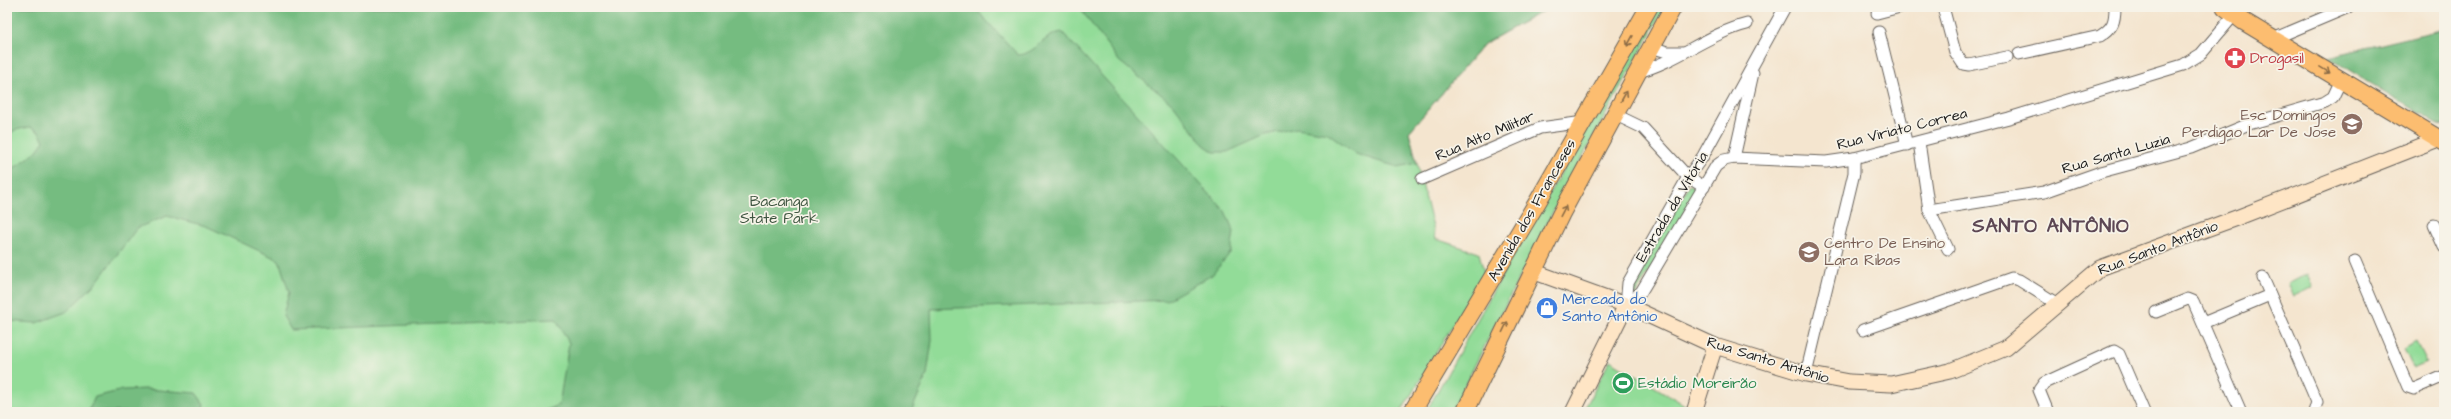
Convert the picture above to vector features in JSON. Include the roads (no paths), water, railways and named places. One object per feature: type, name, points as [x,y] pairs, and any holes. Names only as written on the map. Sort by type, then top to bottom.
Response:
[{"type":"main road","name":"Avenida dos Franceses","points":[[1412,412],[1459,336],[1584,122],[1649,7]]},
{"type":"main road","name":"Avenida dos Franceses","points":[[1465,412],[1532,271],[1614,114],[1673,7]]},
{"type":"main road","points":[[2230,11],[2273,39],[2441,141]]},
{"type":"main road","points":[[1419,412],[1459,336]]},
{"type":"main road","points":[[1458,412],[1488,362]]},
{"type":"street","name":"Estrada da Vitória","points":[[1573,412],[1626,305],[1628,283],[1688,177],[1703,156],[1785,7]]},
{"type":"street","points":[[1877,13],[1900,7]]},
{"type":"street","points":[[1943,7],[1955,52],[1962,64],[1969,65],[2007,57]]},
{"type":"street","points":[[2019,54],[2100,36],[2109,31],[2115,22],[2115,7]]},
{"type":"street","points":[[2273,39],[2349,7]]},
{"type":"street","name":"Rua Viriato Correa","points":[[1626,305],[1641,292],[1716,166],[1724,160],[1734,158],[1826,162],[1854,158],[1919,142],[2168,71],[2201,54],[2230,11]]},
{"type":"street","points":[[1638,72],[1657,65],[1730,30],[1747,24]]},
{"type":"street","points":[[1878,32],[1907,145]]},
{"type":"street","points":[[1651,47],[1667,52],[1683,52]]},
{"type":"street","points":[[1734,158],[1756,61]]},
{"type":"street","name":"Rua Santa Luzia","points":[[1929,210],[2033,195],[2094,174],[2191,148],[2250,124],[2325,102],[2333,97],[2341,80]]},
{"type":"street","points":[[1614,114],[1632,121],[1648,132],[1688,177],[1704,187]]},
{"type":"street","name":"Rua Alto Militar","points":[[1422,179],[1540,128],[1584,122]]},
{"type":"street","name":"Rua Santo Antônio","points":[[1532,271],[1626,305],[1715,346],[1806,374],[1849,382],[1891,384],[1950,371],[2006,348],[2059,305],[2100,268],[2441,141]]},
{"type":"street","points":[[1919,142],[1929,210],[1948,249]]},
{"type":"street","points":[[1806,374],[1854,173],[1854,158]]},
{"type":"street","points":[[2434,225],[2444,248]]},
{"type":"street","points":[[2355,261],[2408,388],[2414,389],[2444,376]]},
{"type":"street","points":[[1863,330],[2012,278],[2019,280],[2059,305]]},
{"type":"street","points":[[2263,278],[2317,402],[2314,412]]},
{"type":"street","points":[[2203,323],[2270,296]]},
{"type":"street","points":[[2156,312],[2190,299],[2203,323],[2241,412]]},
{"type":"street","points":[[1694,412],[1715,346]]},
{"type":"street","points":[[2048,412],[2039,390],[2044,382],[2114,351],[2119,354],[2144,412]]},
{"type":"place","name":"Drogasil","points":[[2235,58]]},
{"type":"place","name":"Esc Domingos Perdigao Lar De Jose","points":[[2352,124]]},
{"type":"place","name":"Centro De Ensino Lara Ribas","points":[[1809,252]]},
{"type":"place","name":"Mercado do Santo Antônio","points":[[1547,308]]},
{"type":"place","name":"Estádio Moreirão","points":[[1623,383]]},
{"type":"district","name":"SANTO ANTÔNIO","points":[[2051,226]]},
{"type":"park label","name":"Bacanga State Park","points":[[779,210]]}]
